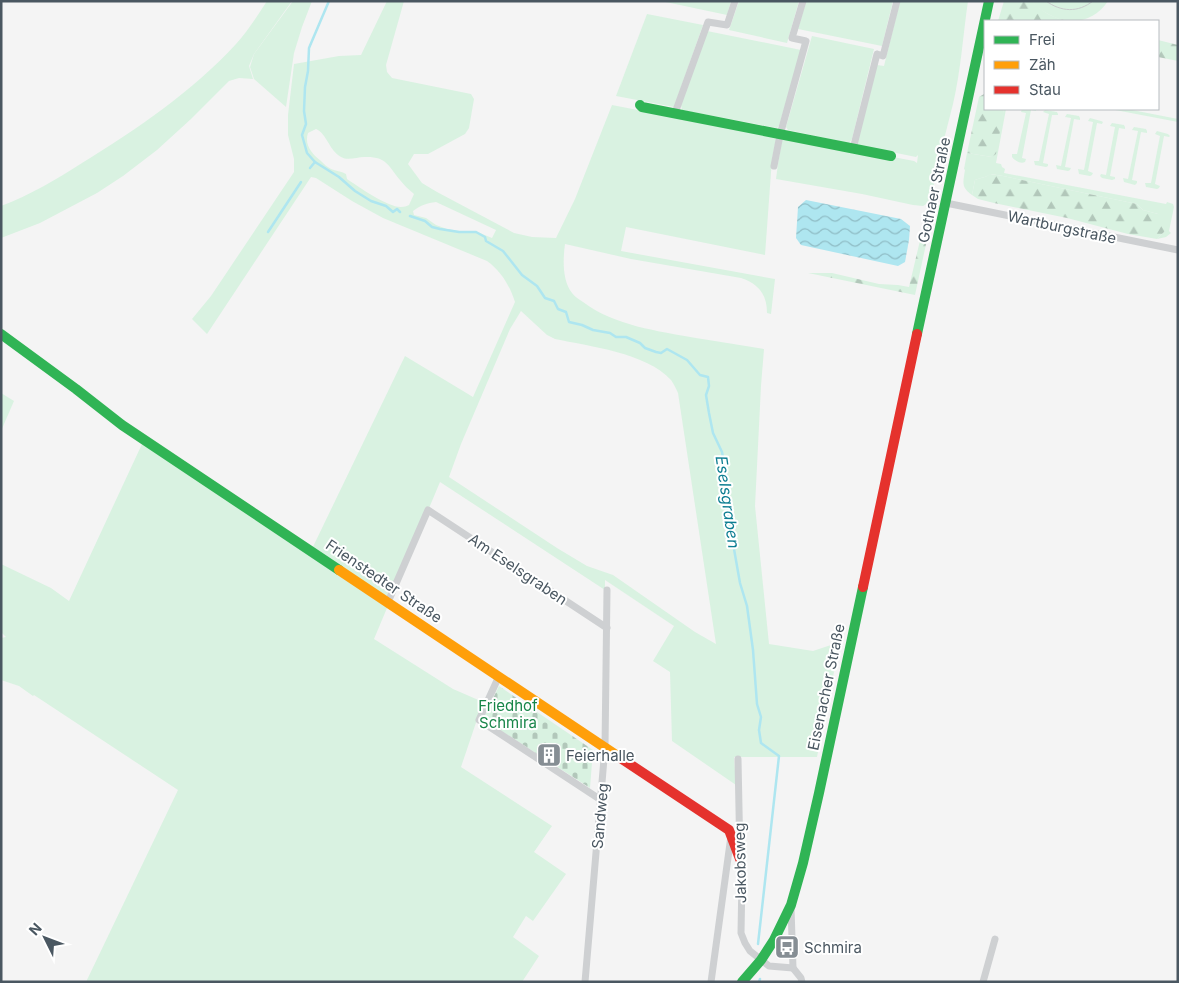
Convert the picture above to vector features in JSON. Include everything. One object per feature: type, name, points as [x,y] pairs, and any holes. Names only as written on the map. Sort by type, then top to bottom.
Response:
[{"type":"street","points":[[675,113],[708,22],[727,25],[735,1]]},
{"type":"street","points":[[774,166],[780,135],[806,41],[792,38],[803,1]]},
{"type":"street","points":[[853,149],[877,54],[883,56],[897,1]]},
{"type":"street","name":"Gothaer Straße","points":[[985,20],[989,1]]},
{"type":"street","name":"Gothaer Straße","points":[[906,384],[984,24]]},
{"type":"street","points":[[640,106],[891,156]]},
{"type":"street","name":"Wartburgstraße","points":[[946,203],[1178,250]]},
{"type":"street","name":"Frienstedter Straße","points":[[1,334],[122,425],[731,833]]},
{"type":"street","name":"Eisenacher Straße","points":[[747,980],[774,940],[791,905],[803,863],[906,384]]},
{"type":"street","name":"Am Eselsgraben","points":[[388,602],[428,510],[607,628]]},
{"type":"street","name":"Sandweg","points":[[585,982],[605,747],[607,590]]},
{"type":"street","points":[[499,676],[479,720],[601,800]]},
{"type":"street","name":"Jakobsweg","points":[[738,759],[742,933],[750,951],[761,960]]},
{"type":"street","points":[[731,833],[740,859]]},
{"type":"street","points":[[711,982],[731,833]]},
{"type":"street","points":[[791,905],[793,968],[802,982]]},
{"type":"street","points":[[983,982],[995,940]]},
{"type":"street","points":[[761,960],[769,966],[793,968]]},
{"type":"green space","points":[[267,1],[292,1],[254,54],[249,66],[253,79],[239,78],[229,81],[157,150],[97,193],[40,223],[1,238],[1,206],[33,192],[63,175],[123,137],[183,94],[236,44]]},
{"type":"green space","points":[[293,1],[312,1],[294,53],[286,107],[254,79],[250,67],[254,54]]},
{"type":"green space","points":[[387,1],[404,1],[386,65],[387,72],[392,78],[471,94],[474,99],[469,128],[465,134],[428,154],[414,154],[408,164],[422,183],[437,192],[514,233],[532,237],[556,238],[575,199],[612,105],[775,137],[765,255],[626,227],[621,251],[775,279],[771,314],[767,313],[764,296],[761,291],[753,283],[741,278],[631,259],[565,244],[564,269],[566,282],[573,294],[595,310],[609,317],[652,330],[764,349],[755,506],[769,644],[813,651],[840,642],[817,757],[734,757],[736,785],[672,741],[670,672],[653,661],[674,626],[605,580],[605,590],[440,482],[374,639],[453,689],[483,702],[461,767],[552,826],[534,852],[566,874],[533,921],[526,916],[513,937],[539,956],[522,982],[86,982],[178,790],[34,695],[19,686],[1,680],[1,638],[6,637],[1,632],[1,564],[51,588],[69,601],[142,444],[309,555],[405,356],[473,397],[515,302],[504,279],[497,269],[487,261],[383,218],[316,178],[311,177],[207,334],[192,319],[211,296],[294,172],[294,159],[288,135],[288,115],[294,64],[339,56],[361,55]],"holes":[[[316,129],[323,134],[341,157],[350,159],[371,157],[386,162],[403,184],[414,194],[409,205],[402,207],[388,204],[347,179],[346,174],[331,169],[326,165],[308,145],[308,133]],[[436,202],[496,230],[492,238],[475,231],[447,229],[436,225],[426,218],[414,215],[413,211],[424,205]],[[521,311],[547,335],[555,339],[632,357],[647,363],[671,380],[678,393],[716,644],[695,632],[613,575],[587,566],[449,477],[510,329]]]},
{"type":"green space","points":[[661,1],[731,1],[727,15]]},
{"type":"green space","points":[[739,1],[799,1],[787,43],[729,30]]},
{"type":"green space","points":[[806,1],[893,1],[882,46],[798,29]]},
{"type":"green space","points":[[900,1],[968,1],[956,91],[931,201],[923,206],[913,205],[776,179],[783,139],[893,157],[917,163],[918,155],[916,157],[857,145],[877,65],[884,66]]},
{"type":"green space","points":[[1004,1],[1032,1],[1048,14],[1065,20],[998,20]]},
{"type":"green space","points":[[1032,1],[1108,1],[1096,14],[1080,20],[1056,18],[1035,5]]},
{"type":"green space","points":[[647,14],[703,25],[674,107],[616,96]]},
{"type":"green space","points":[[707,31],[801,50],[777,128],[682,110],[681,105]]},
{"type":"green space","points":[[812,36],[874,49],[852,139],[849,143],[788,130],[786,127]]},
{"type":"green space","points":[[1159,40],[1178,45],[1178,61],[1159,57]]},
{"type":"green space","points":[[984,94],[984,110],[1004,110],[996,154],[992,157],[967,153],[979,97]]},
{"type":"green space","points":[[1004,110],[1006,110],[996,163],[1001,164],[1005,169],[1004,173],[1173,204],[1169,231],[1171,233],[1166,237],[1157,239],[1165,231],[1158,214],[1143,210],[1137,204],[1003,176],[991,174],[975,180],[972,195],[966,190],[964,184],[967,153],[992,157]]},
{"type":"green space","points":[[1022,110],[1031,110],[1022,158],[1026,159],[1022,163],[1012,157],[1012,154],[1017,154],[1026,113],[1021,112]]},
{"type":"green space","points":[[1045,110],[1057,112],[1058,114],[1052,115],[1043,163],[1048,164],[1046,167],[1035,165],[1034,161],[1039,161],[1049,114],[1043,112]]},
{"type":"green space","points":[[1115,110],[1132,110],[1178,119],[1178,122]]},
{"type":"green space","points":[[1067,114],[1079,116],[1080,118],[1080,120],[1074,119],[1065,167],[1071,168],[1068,171],[1057,169],[1056,165],[1061,166],[1071,118],[1065,117]]},
{"type":"green space","points":[[1090,118],[1103,122],[1102,124],[1097,123],[1088,171],[1093,173],[1090,176],[1079,174],[1078,169],[1084,170],[1093,122],[1088,121]]},
{"type":"green space","points":[[1112,123],[1124,125],[1125,129],[1119,128],[1110,176],[1115,177],[1115,179],[1112,180],[1100,176],[1101,174],[1106,175],[1115,127],[1110,126]]},
{"type":"green space","points":[[1134,127],[1146,129],[1147,131],[1147,133],[1141,132],[1132,180],[1137,181],[1135,185],[1124,182],[1123,178],[1128,179],[1138,131],[1132,130]]},
{"type":"green space","points":[[1157,131],[1170,136],[1164,136],[1155,184],[1160,186],[1157,189],[1146,187],[1145,183],[1151,183],[1160,136],[1155,134]]},
{"type":"green space","points":[[990,174],[1137,204],[1143,210],[1158,214],[1167,219],[1165,231],[1157,239],[978,199],[972,195],[975,180]]},
{"type":"green space","points":[[927,211],[933,212],[915,295],[808,273],[832,273],[879,284],[909,287]]},
{"type":"green space","points":[[1,393],[14,401],[1,431]]},
{"type":"green space","name":"Friedhof Schmira","points":[[499,686],[593,750],[590,788],[483,719]]},
{"type":"water","points":[[806,200],[901,219],[910,226],[905,262],[898,266],[801,245],[796,238],[798,207]]},
{"type":"waterway","name":"Eselsgraben","points":[[329,1],[309,48],[304,111],[306,124],[302,135],[307,153],[315,162],[339,177],[355,191],[371,201],[386,206],[393,212],[397,209],[400,212]]},
{"type":"waterway","name":"Eselsgraben","points":[[310,168],[315,162]]},
{"type":"waterway","points":[[268,232],[301,182]]},
{"type":"waterway","name":"Eselsgraben","points":[[410,216],[425,221],[432,227],[459,232],[476,232],[485,237],[486,241],[503,251],[522,275],[537,286],[545,298],[554,301],[558,309],[566,312],[569,322],[593,330],[610,333],[616,337],[626,337],[656,352],[661,353],[667,349],[687,360],[700,375],[708,377],[709,386],[706,395],[709,413],[713,433],[722,452],[726,474],[728,515],[740,583],[747,606],[753,650],[757,704],[761,717],[759,730],[761,743],[779,756],[758,944]]},
{"type":"tram line","points":[[1046,1],[1052,5],[1070,10],[1081,8],[1093,1]]},
{"type":"traffic: fast","points":[[985,20],[989,1]]},
{"type":"traffic: fast","points":[[917,334],[984,24]]},
{"type":"traffic: fast","points":[[640,105],[642,107],[891,156]]},
{"type":"traffic: fast","points":[[1,334],[122,425],[339,570]]},
{"type":"traffic: fast","points":[[742,982],[761,960],[774,940],[791,905],[819,793],[863,587]]},
{"type":"traffic: slow","points":[[339,570],[619,757]]},
{"type":"traffic: jam","points":[[863,587],[917,334]]},
{"type":"traffic: jam","points":[[619,757],[729,830],[740,859]]},
{"type":"place","name":"Feierhalle","points":[[549,755]]},
{"type":"place","name":"Schmira","points":[[787,947]]}]
